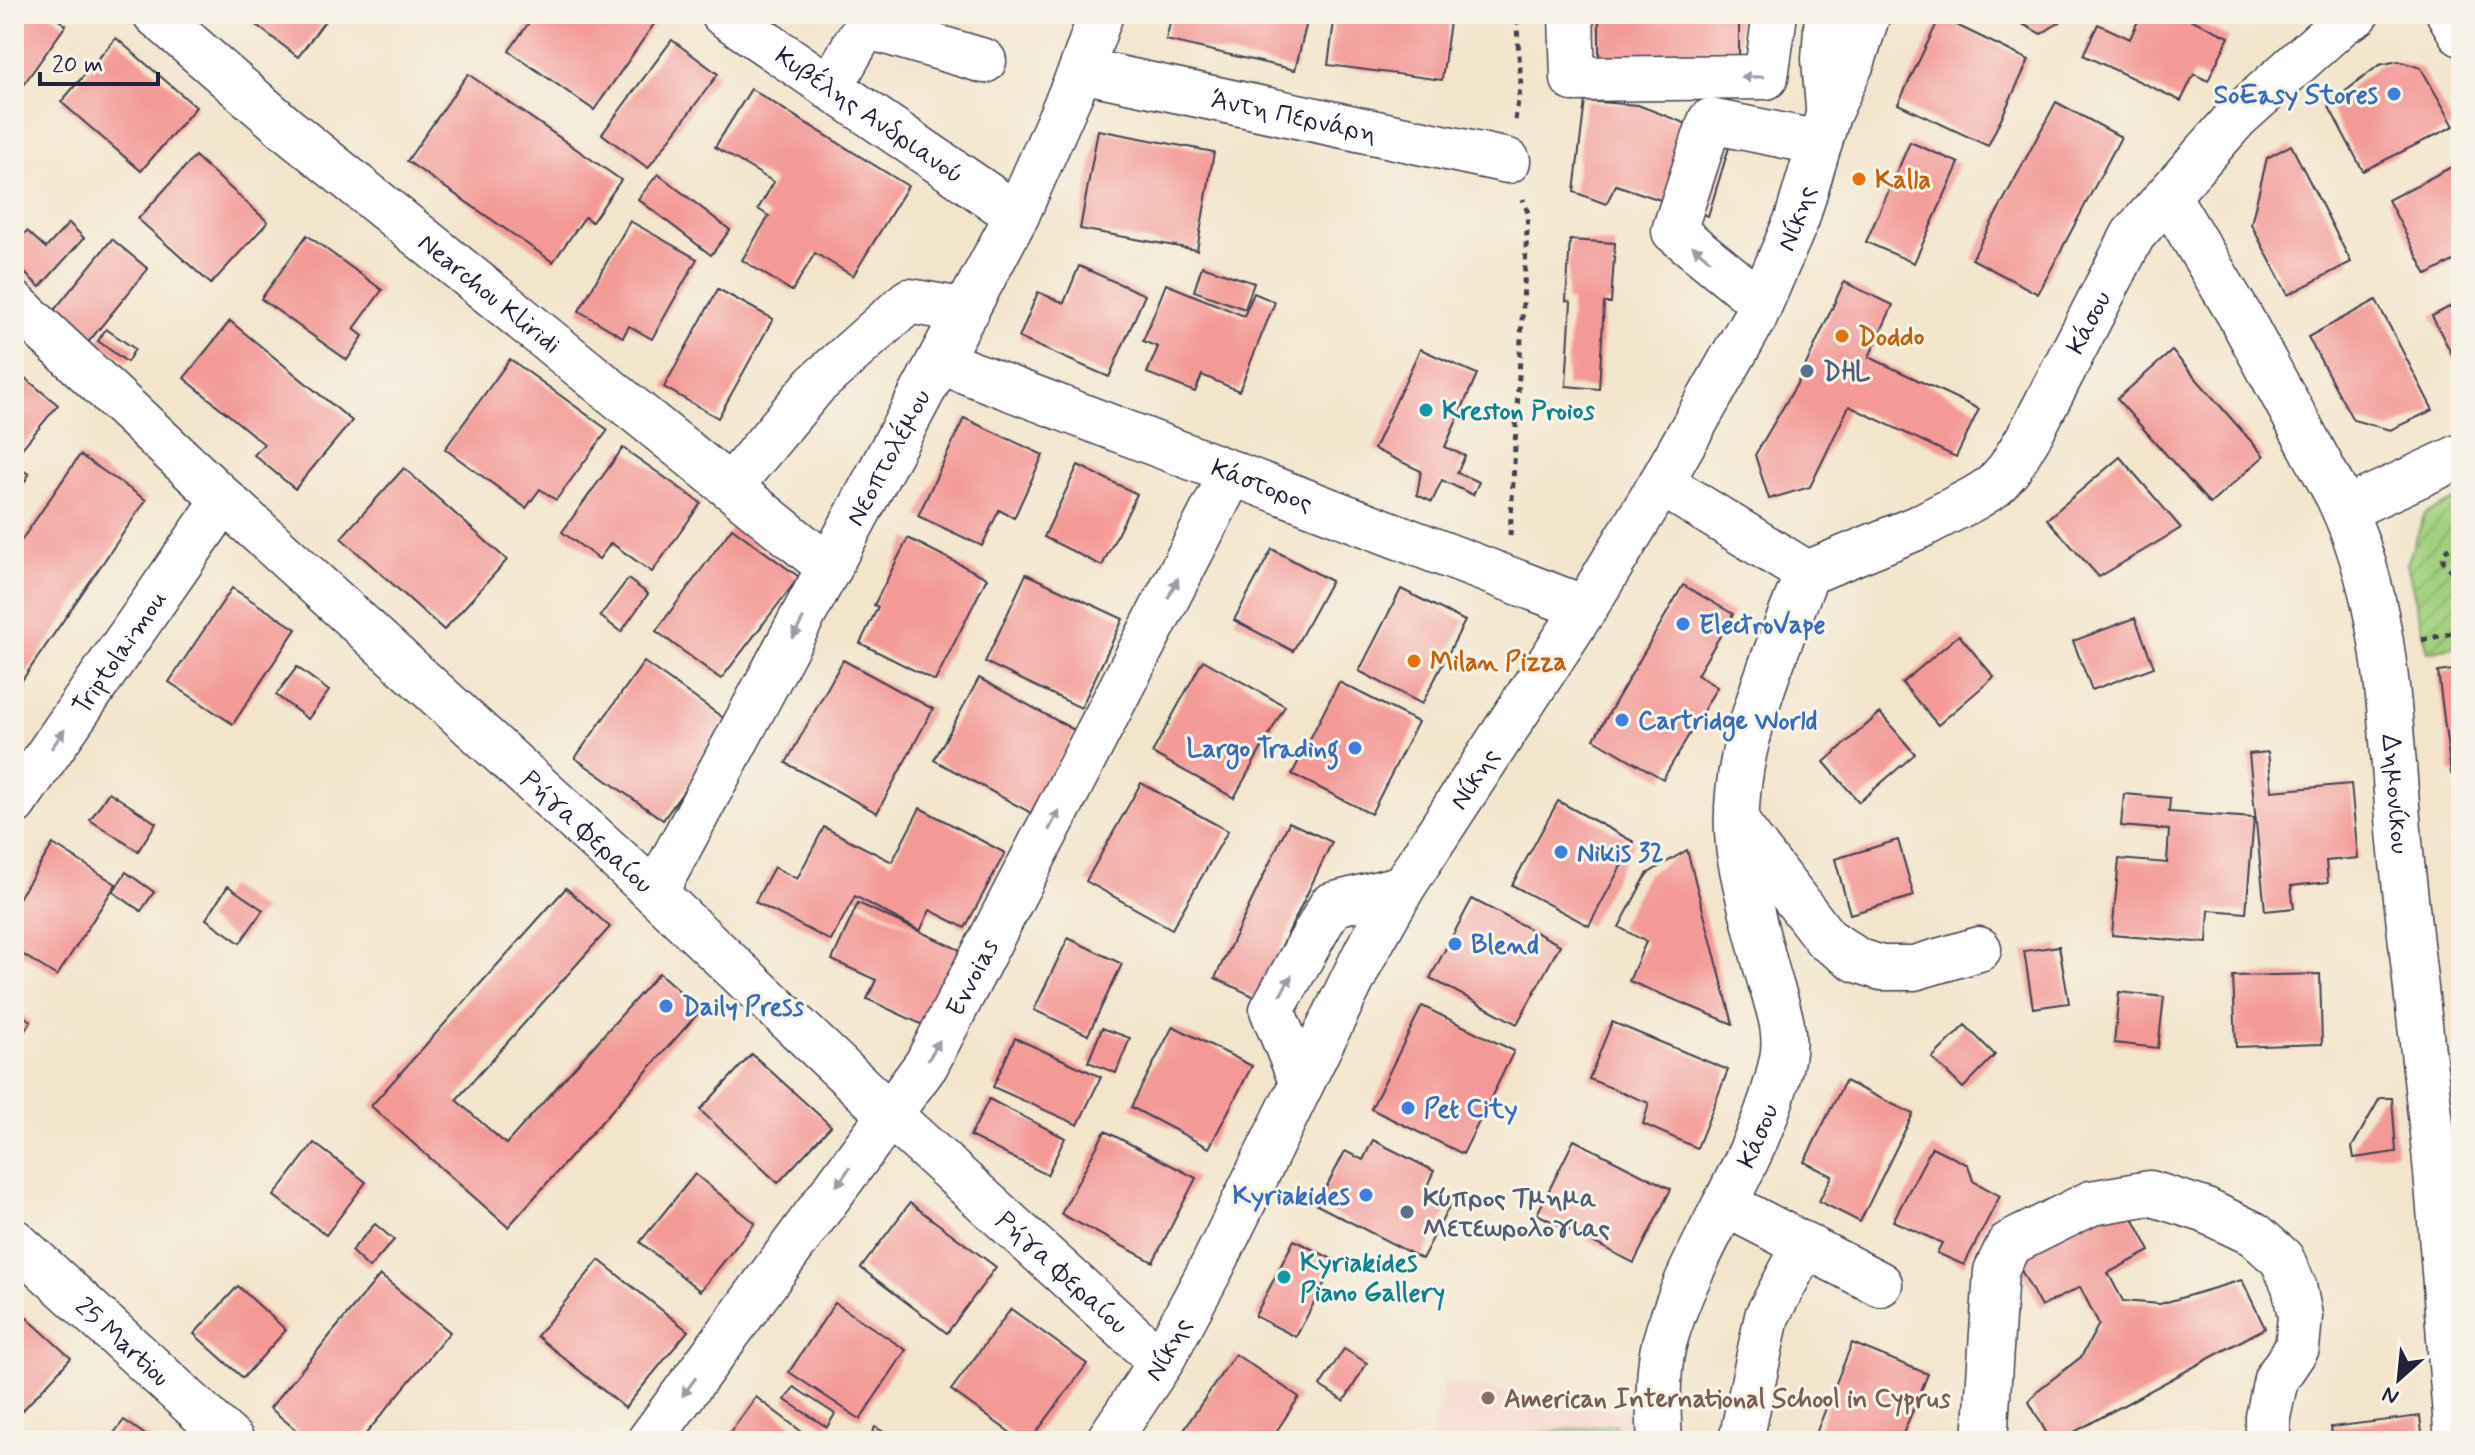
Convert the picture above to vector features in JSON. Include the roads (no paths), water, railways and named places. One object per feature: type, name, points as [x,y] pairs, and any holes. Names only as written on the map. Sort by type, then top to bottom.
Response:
[{"type":"street","name":"Nearchou Kliridi","points":[[155,14],[287,129],[830,568]]},
{"type":"street","name":"Κυβέλης Ανδριανού","points":[[723,14],[1017,215]]},
{"type":"street","name":"Νεοπτολέμου","points":[[655,893],[1017,215],[1081,70],[1101,14]]},
{"type":"street","points":[[1571,14],[1573,79],[1766,77],[1775,14]]},
{"type":"street","name":"Νίκης","points":[[1824,129],[1827,14]]},
{"type":"street","name":"Νίκης","points":[[1108,1441],[1161,1362],[1213,1265],[1301,1081],[1366,952],[1403,887],[1585,608],[1661,483],[1754,319],[1797,219],[1824,129],[1853,61],[1868,14]]},
{"type":"street","points":[[2449,14],[2461,34]]},
{"type":"street","name":"Κάσου","points":[[1660,1441],[1658,1410],[1664,1346],[1688,1279],[1763,1120],[1782,1058],[1784,1025],[1766,970],[1740,857],[1736,821],[1742,767],[1752,728],[1767,676],[1807,573],[1919,527],[1994,486],[2009,469],[2032,431],[2133,235],[2169,198],[2237,117],[2348,17]]},
{"type":"street","points":[[830,88],[858,39],[869,27],[984,61]]},
{"type":"street","name":"Άντη Περνάρη","points":[[1081,70],[1508,161]]},
{"type":"street","points":[[1761,302],[1674,231],[1710,121],[1824,129]]},
{"type":"street","name":"Δημονίκου","points":[[2169,198],[2240,316],[2344,510],[2371,587],[2383,661],[2434,1152],[2457,1441]]},
{"type":"street","points":[[730,487],[815,385],[909,301],[967,311]]},
{"type":"street","name":"Ρήγα Φεραίου","points":[[14,303],[1161,1362]]},
{"type":"street","name":"Κάστορος","points":[[941,362],[1585,608]]},
{"type":"street","points":[[2344,510],[2461,456]]},
{"type":"street","name":"Evvoias","points":[[649,1441],[926,1065],[1232,473]]},
{"type":"street","points":[[1661,483],[1807,573]]},
{"type":"street","name":"Triptolaimou","points":[[14,803],[224,500]]},
{"type":"street","points":[[1736,821],[1826,939],[1857,960],[1881,968],[1914,968],[1979,949]]},
{"type":"street","points":[[1301,1081],[1272,1010],[1331,905],[1403,887]]},
{"type":"street","points":[[1985,1441],[1996,1271],[2009,1244],[2091,1203],[2150,1193],[2204,1210],[2254,1234],[2282,1259],[2294,1286],[2300,1316],[2297,1348],[2276,1379],[2268,1417],[2268,1441]]},
{"type":"street","points":[[1725,1204],[1880,1284]]},
{"type":"street","name":"25 Martiou","points":[[14,1241],[232,1441]]},
{"type":"street","points":[[1741,1441],[1767,1316],[1805,1245]]},
{"type":"place","name":"SoEasy Stores","points":[[2394,94]]},
{"type":"place","name":"Kalla","points":[[1859,179]]},
{"type":"place","name":"Doddo","points":[[1842,336]]},
{"type":"place","name":"DHL","points":[[1807,371]]},
{"type":"place","name":"Kreston Proios","points":[[1426,410]]},
{"type":"place","name":"ElectroVape","points":[[1683,624]]},
{"type":"place","name":"Milan Pizza","points":[[1414,661]]},
{"type":"place","name":"Cartridge World","points":[[1622,720]]},
{"type":"place","name":"Largo Trading","points":[[1355,748]]},
{"type":"place","name":"Nikis 32","points":[[1561,852]]},
{"type":"place","name":"Blend","points":[[1455,944]]},
{"type":"place","name":"Daily Press","points":[[666,1006]]},
{"type":"place","name":"Pet City","points":[[1408,1108]]},
{"type":"place","name":"Kyriakides","points":[[1366,1195]]},
{"type":"place","name":"Κύπρος Τμημα Μετεωρολογιας","points":[[1407,1212]]},
{"type":"place","name":"Kyriakides Piano Gallery","points":[[1284,1277]]},
{"type":"place","name":"American International School in Cyprus","points":[[1488,1398]]}]
